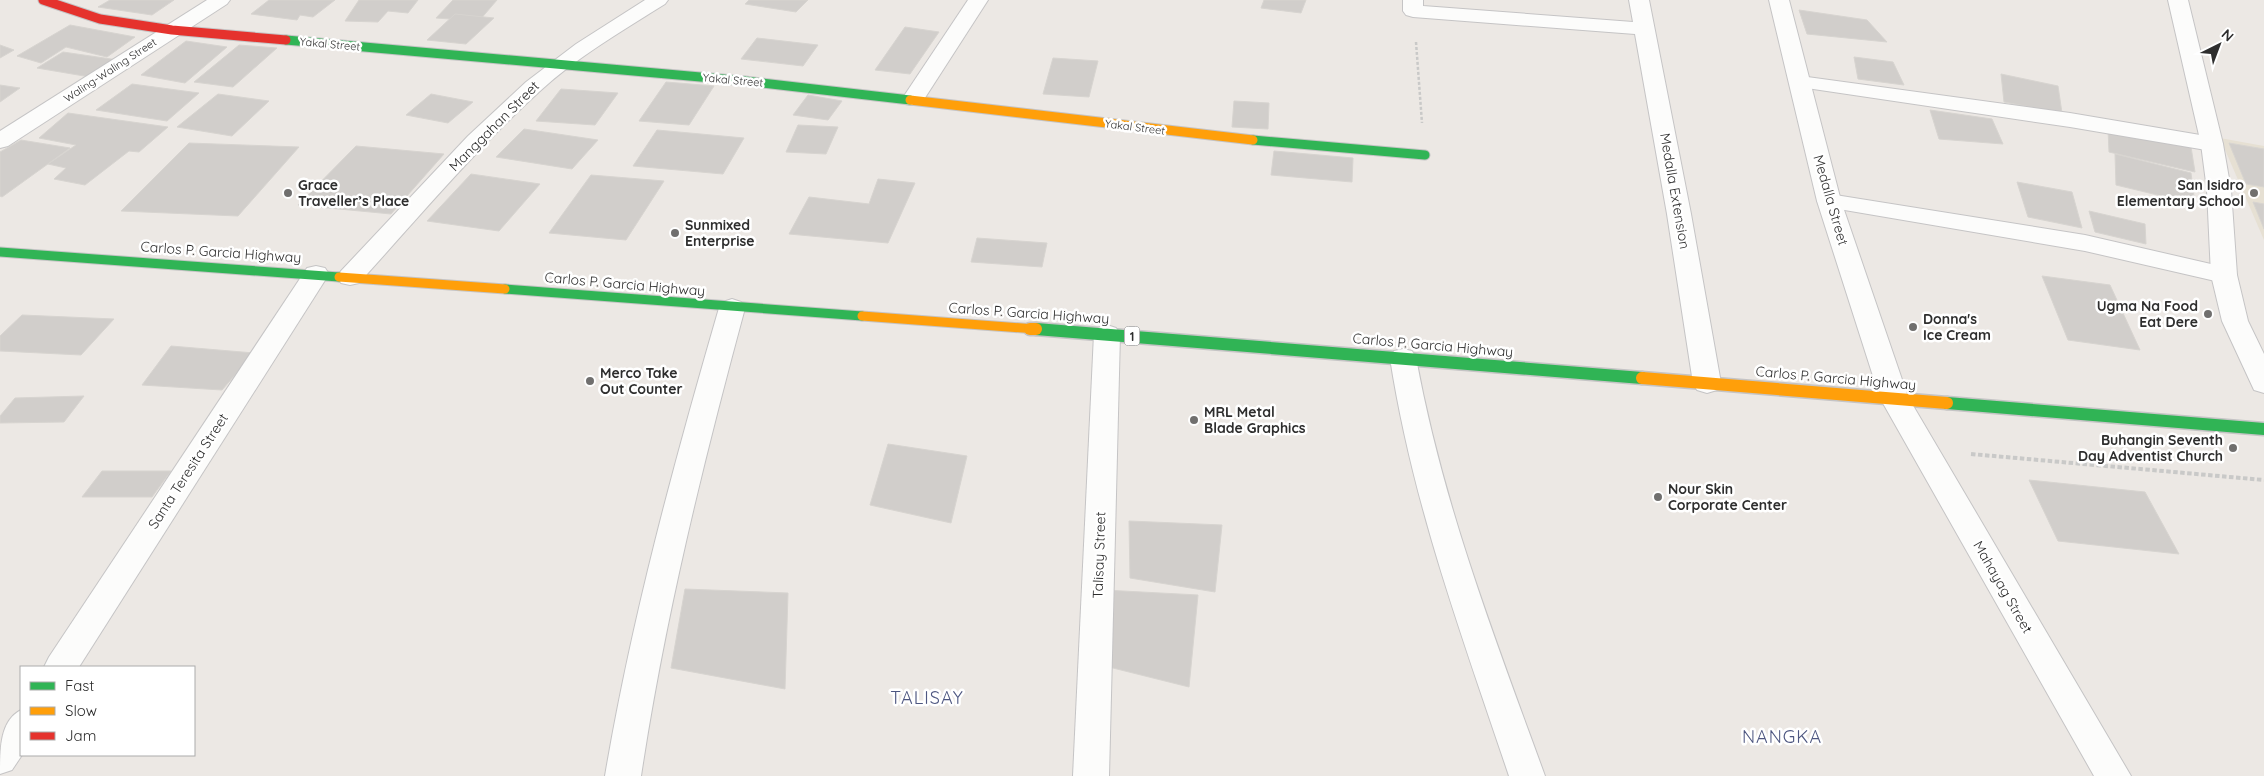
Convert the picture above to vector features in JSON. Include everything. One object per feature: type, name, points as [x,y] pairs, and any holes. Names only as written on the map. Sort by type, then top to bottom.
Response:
[{"type":"main road","name":"Yakal Street","points":[[43,0],[100,19],[172,30],[745,81],[913,99],[1250,140],[1425,155]]},
{"type":"main road","name":"Carlos P. Garcia Highway","points":[[0,252],[316,274],[732,308],[1107,334],[2264,429]]},
{"type":"street","name":"Waling-Waling Street","points":[[0,141],[220,0]]},
{"type":"street","name":"Manggahan Street","points":[[350,277],[476,141],[533,86],[560,64],[658,0]]},
{"type":"street","points":[[913,99],[978,0]]},
{"type":"street","name":"Medalla Extension","points":[[1639,0],[1646,30],[1707,382]]},
{"type":"street","name":"Medalla Street","points":[[1778,0],[1830,201],[1894,398]]},
{"type":"street","points":[[2178,0],[2212,144],[2219,190],[2224,274],[2235,321],[2264,383]]},
{"type":"street","points":[[1413,6],[1646,30]]},
{"type":"street","points":[[1800,82],[2070,120],[2212,144]]},
{"type":"street","points":[[1830,201],[2085,243],[2224,274]]},
{"type":"street","name":"Santa Teresita Street","points":[[61,666],[316,274]]},
{"type":"street","points":[[623,776],[632,713],[678,510],[732,308]]},
{"type":"street","name":"Talisay Street","points":[[1091,776],[1107,334]]},
{"type":"street","points":[[1403,358],[1418,446],[1440,522],[1527,776]]},
{"type":"street","name":"Mahayag Street","points":[[1894,398],[2113,776]]},
{"type":"street","points":[[0,758],[20,728]]},
{"type":"path","points":[[1413,6],[1425,155]]},
{"type":"path","points":[[1923,450],[2264,480]]},
{"type":"shaded area","name":"San Isidro Elementary School","points":[[2220,138],[2264,146],[2264,240]]},
{"type":"building","points":[[110,0],[174,0],[152,15],[98,7]]},
{"type":"building","points":[[269,0],[335,0],[313,17],[300,15],[297,20],[251,14]]},
{"type":"building","points":[[359,0],[418,0],[408,13],[388,11],[378,22],[345,21]]},
{"type":"building","points":[[453,0],[497,0],[479,21],[436,18]]},
{"type":"building","points":[[749,0],[808,0],[796,12],[745,4]]},
{"type":"building","points":[[1264,0],[1306,0],[1301,13],[1261,8]]},
{"type":"building","points":[[1799,10],[1867,20],[1887,42],[1807,34]]},
{"type":"building","points":[[455,14],[494,18],[466,44],[427,40]]},
{"type":"building","points":[[70,25],[135,37],[107,57],[66,47],[41,63],[17,56]]},
{"type":"building","points":[[905,27],[939,32],[910,74],[875,70]]},
{"type":"building","points":[[757,38],[818,45],[803,66],[741,59]]},
{"type":"building","points":[[186,41],[227,47],[185,83],[141,75]]},
{"type":"building","points":[[0,45],[14,50],[0,58]]},
{"type":"building","points":[[239,45],[277,48],[233,87],[194,82]]},
{"type":"building","points":[[63,52],[118,60],[90,77],[37,68]]},
{"type":"building","points":[[1854,57],[1893,62],[1904,85],[1858,79]]},
{"type":"building","points":[[1053,58],[1098,61],[1089,97],[1043,94]]},
{"type":"building","points":[[2001,74],[2058,86],[2062,113],[2004,102]]},
{"type":"building","points":[[666,82],[714,86],[689,125],[639,121]]},
{"type":"building","points":[[132,84],[199,93],[167,121],[96,110]]},
{"type":"building","points":[[0,85],[20,88],[0,102]]},
{"type":"building","points":[[561,89],[618,93],[595,125],[536,121]]},
{"type":"building","points":[[218,94],[269,101],[232,136],[177,127]]},
{"type":"building","points":[[431,94],[473,102],[448,123],[406,115]]},
{"type":"building","points":[[808,95],[842,101],[828,120],[793,115]]},
{"type":"building","points":[[1234,101],[1269,103],[1268,129],[1232,127]]},
{"type":"building","points":[[1930,110],[1992,119],[2003,144],[1939,139]]},
{"type":"building","points":[[68,113],[168,127],[139,152],[129,151],[85,185],[54,179],[66,168],[48,164],[76,145],[39,138]]},
{"type":"building","points":[[798,125],[838,127],[826,154],[786,152]]},
{"type":"building","points":[[524,129],[598,140],[572,169],[496,157]]},
{"type":"building","points":[[2108,129],[2191,147],[2195,172],[2109,152]]},
{"type":"building","points":[[657,130],[744,138],[723,174],[633,166]]},
{"type":"building","points":[[21,140],[70,148],[2,197],[0,196],[0,152]]},
{"type":"building","points":[[189,143],[299,147],[238,216],[121,211]]},
{"type":"building","points":[[2229,143],[2264,149],[2264,187],[2246,184]]},
{"type":"building","points":[[356,146],[444,154],[391,214],[298,205]]},
{"type":"building","points":[[1274,151],[1353,158],[1352,182],[1271,175]]},
{"type":"building","points":[[2115,154],[2191,173],[2195,204],[2116,185]]},
{"type":"building","points":[[471,174],[540,184],[499,231],[427,221]]},
{"type":"building","points":[[591,175],[664,181],[626,240],[549,233]]},
{"type":"building","points":[[878,179],[915,183],[888,243],[789,234],[809,197],[869,204]]},
{"type":"building","points":[[2017,182],[2072,192],[2082,228],[2028,217]]},
{"type":"building","points":[[2253,202],[2264,204],[2264,229]]},
{"type":"building","points":[[2089,211],[2145,224],[2146,244],[2095,232]]},
{"type":"building","points":[[977,238],[1047,243],[1042,267],[971,262]]},
{"type":"building","points":[[2042,276],[2110,285],[2140,350],[2068,340]]},
{"type":"building","points":[[22,315],[114,319],[81,355],[0,351],[0,336]]},
{"type":"building","points":[[171,346],[254,353],[222,390],[142,385]]},
{"type":"building","points":[[84,396],[64,422],[0,423],[0,416],[15,398]]},
{"type":"building","points":[[888,444],[967,456],[951,523],[870,505]]},
{"type":"building","points":[[102,471],[171,471],[152,497],[82,497]]},
{"type":"building","points":[[2029,480],[2145,492],[2179,554],[2058,541]]},
{"type":"building","points":[[1129,521],[1222,525],[1215,592],[1130,578]]},
{"type":"building","points":[[685,589],[788,593],[785,689],[671,668]]},
{"type":"building","points":[[1104,590],[1198,595],[1189,687],[1105,666]]},
{"type":"traffic: fast","points":[[286,40],[745,81],[910,100]]},
{"type":"traffic: fast","points":[[1253,140],[1425,155]]},
{"type":"traffic: fast","points":[[0,252],[339,277]]},
{"type":"traffic: fast","points":[[505,289],[862,316]]},
{"type":"traffic: fast","points":[[1036,329],[1642,378]]},
{"type":"traffic: fast","points":[[1947,403],[2264,429]]},
{"type":"traffic: slow","points":[[910,100],[1253,140]]},
{"type":"traffic: slow","points":[[339,277],[505,289]]},
{"type":"traffic: slow","points":[[862,316],[1036,329]]},
{"type":"traffic: slow","points":[[1642,378],[1947,403]]},
{"type":"traffic: jam","points":[[43,0],[100,19],[172,30],[286,40]]},
{"type":"place","name":"Grace Traveller’s Place","points":[[288,193]]},
{"type":"place","name":"San Isidro Elementary School","points":[[2254,193]]},
{"type":"place","name":"Sunmixed Enterprise","points":[[675,233]]},
{"type":"place","name":"Ugma Na Food Eat Dere","points":[[2208,314]]},
{"type":"place","name":"Donna's Ice Cream","points":[[1913,327]]},
{"type":"place","name":"Merco Take Out Counter","points":[[590,381]]},
{"type":"place","name":"MRL Metal Blade Graphics","points":[[1194,420]]},
{"type":"place","name":"Buhangin Seventh Day Adventist Church","points":[[2233,448]]},
{"type":"place","name":"Nour Skin Corporate Center","points":[[1658,497]]},
{"type":"district","name":"TALISAY","points":[[927,697]]},
{"type":"district","name":"NANGKA","points":[[1782,736]]}]
